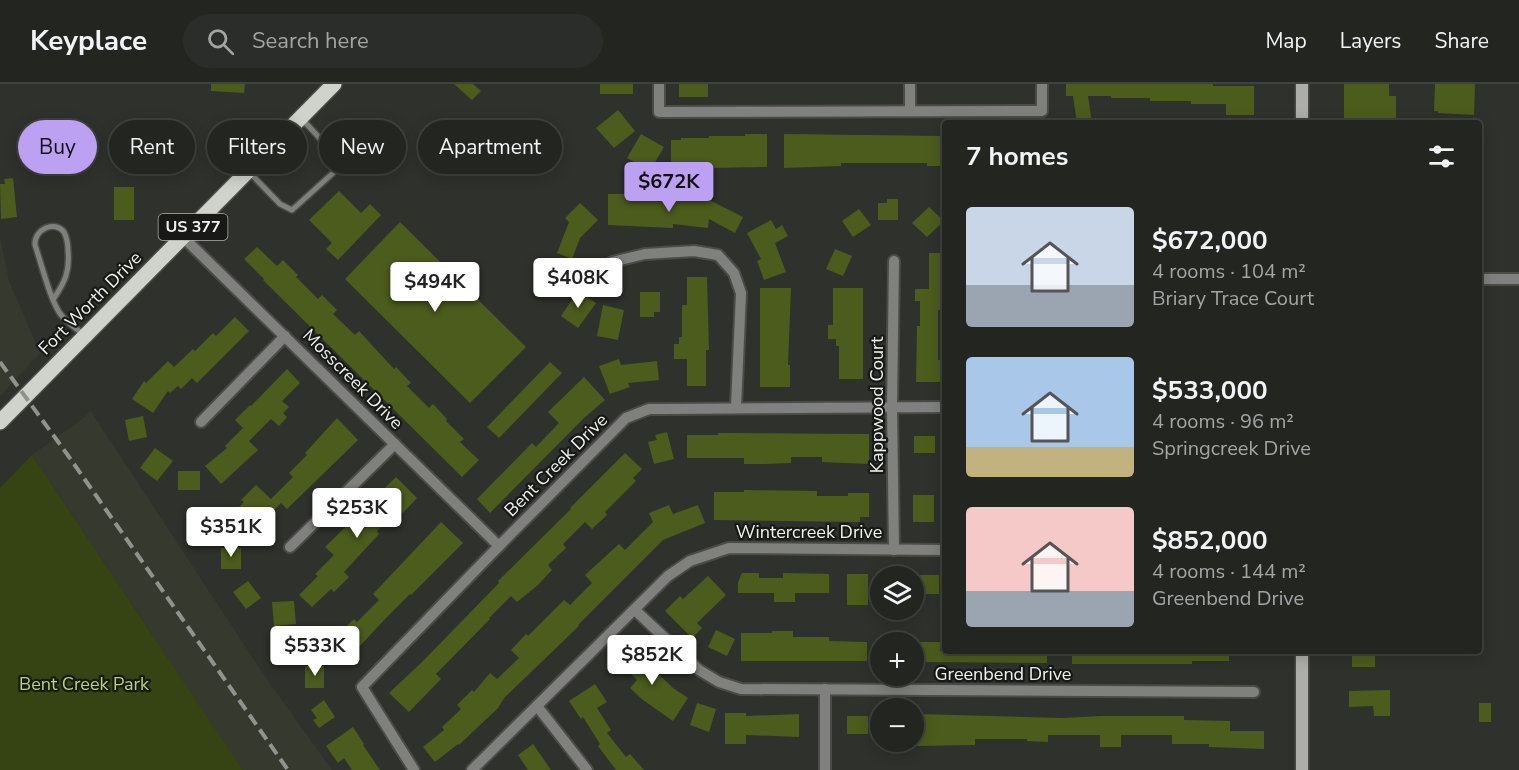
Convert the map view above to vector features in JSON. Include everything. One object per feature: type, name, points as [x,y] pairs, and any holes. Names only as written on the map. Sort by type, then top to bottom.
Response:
[{"type":"main road","name":"Fort Worth Drive","points":[[300,118],[334,84]]},
{"type":"main road","points":[[1302,84],[1302,120]]},
{"type":"main road","name":"Fort Worth Drive","points":[[0,422],[245,174]]},
{"type":"main road","points":[[1302,654],[1302,770]]},
{"type":"street","points":[[659,84],[659,112],[1042,111],[1042,84]]},
{"type":"street","points":[[910,84],[910,110]]},
{"type":"street","name":"Mosscreek Drive","points":[[183,237],[499,546]]},
{"type":"street","points":[[612,262],[645,254],[694,251],[718,255],[734,273],[741,293],[736,407]]},
{"type":"street","name":"Kappwood Court","points":[[894,261],[892,407],[894,550]]},
{"type":"street","points":[[1482,279],[1519,279]]},
{"type":"street","points":[[201,422],[285,336]]},
{"type":"street","name":"Bent Creek Drive","points":[[414,770],[362,687],[626,418],[649,410],[736,407],[942,407]]},
{"type":"street","points":[[290,547],[395,444]]},
{"type":"street","name":"Wintercreek Drive","points":[[472,770],[668,576],[690,561],[729,548],[942,550]]},
{"type":"street","name":"Greenbend Drive","points":[[635,610],[699,670],[719,682],[741,689],[1254,692]]},
{"type":"street","points":[[825,689],[825,770]]},
{"type":"street","points":[[537,706],[587,770]]},
{"type":"lane","points":[[251,174],[280,204],[292,210],[333,173],[333,161],[329,149],[307,125]]},
{"type":"lane","points":[[54,298],[65,281],[69,264],[67,241],[63,231],[56,227],[38,232],[34,238],[35,245],[54,298],[62,316],[85,336]]},
{"type":"shaded area","points":[[0,237],[9,281],[40,353],[0,396]]},
{"type":"shaded area","points":[[90,410],[266,678],[332,770],[243,770],[32,455],[86,416]]},
{"type":"green space","name":"Bent Creek Park","points":[[32,455],[243,770],[0,770],[0,488]]},
{"type":"building","points":[[211,84],[245,84],[244,93],[211,91]]},
{"type":"building","points":[[454,84],[473,84],[481,91],[472,100]]},
{"type":"building","points":[[600,84],[633,84],[633,94],[600,94]]},
{"type":"building","points":[[679,84],[708,84],[708,97],[679,97]]},
{"type":"building","points":[[1066,84],[1254,86],[1254,115],[1226,115],[1226,104],[1191,104],[1191,101],[1150,101],[1150,98],[1088,96],[1092,120],[1077,120],[1073,96],[1066,96]]},
{"type":"building","points":[[1344,84],[1389,84],[1389,96],[1396,96],[1396,120],[1344,120]]},
{"type":"building","points":[[1435,84],[1475,84],[1474,115],[1434,111]]},
{"type":"building","points":[[618,110],[635,131],[614,148],[596,128]]},
{"type":"building","points":[[641,134],[664,147],[650,171],[627,158]]},
{"type":"building","points":[[745,134],[767,134],[767,167],[709,168],[709,164],[687,164],[687,168],[671,168],[671,140],[709,138],[709,136],[745,136]]},
{"type":"building","points":[[784,134],[942,136],[942,166],[927,166],[927,163],[841,163],[841,166],[784,168]]},
{"type":"building","points":[[13,178],[17,217],[1,219],[0,184],[5,184],[4,179]]},
{"type":"building","points":[[114,187],[134,187],[134,220],[114,220]]},
{"type":"building","points":[[339,191],[361,213],[370,204],[381,215],[338,260],[326,249],[332,243],[309,220]]},
{"type":"building","points":[[608,194],[629,194],[629,199],[690,199],[691,196],[712,198],[711,201],[743,217],[735,233],[709,219],[708,228],[673,224],[673,228],[608,225]]},
{"type":"building","points":[[887,199],[898,199],[898,220],[878,220],[878,203],[887,203]]},
{"type":"building","points":[[580,203],[598,220],[580,238],[572,259],[557,253],[569,222],[565,218]]},
{"type":"building","points":[[929,207],[942,219],[942,223],[927,237],[912,223]]},
{"type":"building","points":[[859,209],[871,225],[853,237],[842,221]]},
{"type":"building","points":[[771,220],[776,229],[782,225],[788,236],[775,243],[786,272],[764,280],[757,261],[761,259],[747,233]]},
{"type":"building","points":[[400,222],[526,347],[470,403],[345,279]]},
{"type":"building","points":[[257,247],[277,266],[283,260],[318,299],[322,295],[337,310],[333,314],[355,335],[359,331],[394,369],[396,367],[411,383],[407,386],[429,408],[433,404],[447,419],[446,421],[464,439],[460,442],[479,460],[462,477],[244,259]]},
{"type":"building","points":[[835,249],[852,256],[843,276],[826,269]]},
{"type":"building","points":[[929,253],[942,253],[942,310],[938,310],[938,360],[942,360],[942,382],[916,382],[920,301],[915,301],[915,289],[929,289]]},
{"type":"building","points":[[571,266],[572,287],[553,288],[553,283],[544,284],[543,268]]},
{"type":"building","points":[[687,277],[707,277],[709,350],[706,350],[706,386],[687,386],[687,359],[674,359],[674,344],[679,344],[679,337],[682,337],[682,305],[687,305]]},
{"type":"building","points":[[760,288],[791,288],[788,365],[790,365],[790,387],[760,387]]},
{"type":"building","points":[[833,288],[863,288],[863,379],[839,379],[839,346],[836,346],[836,339],[828,339],[828,325],[833,325]]},
{"type":"building","points":[[578,291],[596,303],[578,328],[561,316]]},
{"type":"building","points":[[640,292],[660,292],[660,312],[654,312],[654,317],[640,317]]},
{"type":"building","points":[[603,305],[624,310],[618,340],[597,336]]},
{"type":"building","points":[[235,317],[249,331],[197,383],[192,378],[181,389],[178,386],[170,393],[168,391],[153,413],[132,399],[144,381],[146,383],[168,361],[174,367],[213,333],[216,336]]},
{"type":"building","points":[[619,359],[621,365],[657,361],[659,380],[628,383],[630,387],[610,394],[599,366]]},
{"type":"building","points":[[550,362],[562,373],[499,438],[487,427]]},
{"type":"building","points":[[287,369],[300,383],[282,401],[289,407],[283,413],[287,417],[279,426],[271,419],[249,441],[258,450],[221,484],[205,466],[227,448],[225,446],[243,428],[235,420]]},
{"type":"building","points":[[584,377],[605,400],[584,418],[490,513],[477,499],[532,443],[536,447],[559,423],[548,412]]},
{"type":"building","points":[[143,416],[147,437],[129,441],[125,420]]},
{"type":"building","points":[[337,418],[358,440],[287,509],[281,503],[242,538],[225,521],[244,502],[241,500],[256,485],[271,499],[293,477],[289,473]]},
{"type":"building","points":[[667,432],[674,459],[654,464],[648,442],[657,440],[655,435]]},
{"type":"building","points":[[718,433],[869,434],[869,464],[822,462],[822,457],[791,457],[791,463],[765,464],[744,464],[744,458],[687,458],[687,435],[718,435]]},
{"type":"building","points":[[914,436],[935,436],[935,453],[914,453]]},
{"type":"building","points":[[155,448],[173,461],[157,481],[140,468]]},
{"type":"building","points":[[625,453],[642,469],[633,478],[636,481],[605,512],[607,515],[592,529],[585,522],[563,544],[566,548],[548,565],[552,570],[538,585],[517,602],[511,596],[489,618],[436,674],[441,679],[409,712],[389,693],[423,661],[499,583],[498,581]]},
{"type":"building","points":[[178,471],[200,471],[200,490],[178,490]]},
{"type":"building","points":[[396,477],[417,498],[403,513],[399,509],[377,531],[379,534],[344,572],[349,577],[334,592],[331,589],[312,607],[299,595],[334,555],[325,547]]},
{"type":"building","points":[[744,490],[817,491],[817,496],[869,493],[869,517],[860,517],[860,522],[714,520],[714,492],[744,492]]},
{"type":"building","points":[[913,495],[934,495],[934,522],[913,522]]},
{"type":"building","points":[[669,505],[673,514],[698,505],[705,523],[663,540],[504,698],[498,708],[459,745],[435,762],[423,747],[444,730],[442,727],[461,709],[457,705],[472,690],[474,692],[490,673],[497,679],[519,658],[511,650],[526,634],[528,636],[564,600],[570,605],[592,583],[585,575],[619,544],[625,550],[653,522],[649,513]]},
{"type":"building","points":[[441,522],[463,543],[356,650],[350,644],[331,663],[317,649],[332,635],[335,637],[354,619],[357,622],[379,600],[373,594]]},
{"type":"building","points":[[221,548],[241,548],[241,569],[221,569]]},
{"type":"building","points":[[742,573],[759,573],[759,578],[783,578],[783,573],[829,574],[829,593],[795,593],[795,602],[774,602],[774,593],[738,593],[738,582]]},
{"type":"building","points":[[847,574],[868,574],[868,605],[847,605]]},
{"type":"building","points":[[924,575],[939,575],[939,594],[924,594]]},
{"type":"building","points":[[708,576],[726,595],[697,623],[702,628],[692,638],[665,611],[680,596],[683,599]]},
{"type":"building","points":[[248,581],[261,598],[246,609],[233,592]]},
{"type":"building","points":[[294,601],[296,624],[274,626],[272,602]]},
{"type":"building","points":[[716,630],[735,639],[727,656],[708,647]]},
{"type":"building","points":[[772,631],[793,631],[793,637],[829,637],[829,641],[867,642],[867,661],[741,661],[741,633],[772,633]]},
{"type":"building","points":[[924,642],[940,642],[942,654],[1047,654],[1047,663],[924,662]]},
{"type":"building","points":[[629,646],[673,688],[688,698],[673,721],[630,688],[637,680],[617,660]]},
{"type":"building","points":[[1072,654],[1229,654],[1229,661],[1192,661],[1192,664],[1072,664]]},
{"type":"building","points":[[1352,654],[1375,654],[1375,667],[1352,667]]},
{"type":"building","points":[[305,666],[324,666],[324,688],[305,688]]},
{"type":"building","points":[[595,684],[607,702],[597,708],[611,730],[607,733],[626,757],[630,754],[644,770],[616,770],[598,746],[600,744],[583,717],[581,719],[569,701]]},
{"type":"building","points":[[1390,690],[1390,716],[1374,716],[1373,706],[1349,707],[1349,691]]},
{"type":"building","points":[[324,700],[335,717],[319,728],[313,720],[317,718],[311,710]]},
{"type":"building","points":[[697,703],[716,709],[709,732],[690,725]]},
{"type":"building","points":[[1479,703],[1491,703],[1491,722],[1479,722]]},
{"type":"building","points":[[725,713],[746,713],[746,716],[799,714],[799,737],[746,735],[746,744],[725,744]]},
{"type":"building","points":[[924,714],[1063,718],[1184,716],[1184,720],[1230,721],[1230,731],[1264,731],[1264,749],[1209,747],[1209,744],[1172,744],[1172,735],[1121,735],[1121,747],[1100,747],[1100,735],[1048,735],[1048,742],[1027,741],[1027,739],[975,739],[975,745],[924,746]]},
{"type":"building","points":[[847,716],[868,716],[868,734],[847,734]]},
{"type":"building","points":[[353,727],[380,770],[352,770],[344,758],[338,763],[326,746]]},
{"type":"building","points":[[533,744],[551,770],[528,770],[518,755]]},
{"type":"railway","points":[[0,362],[288,770]]}]
